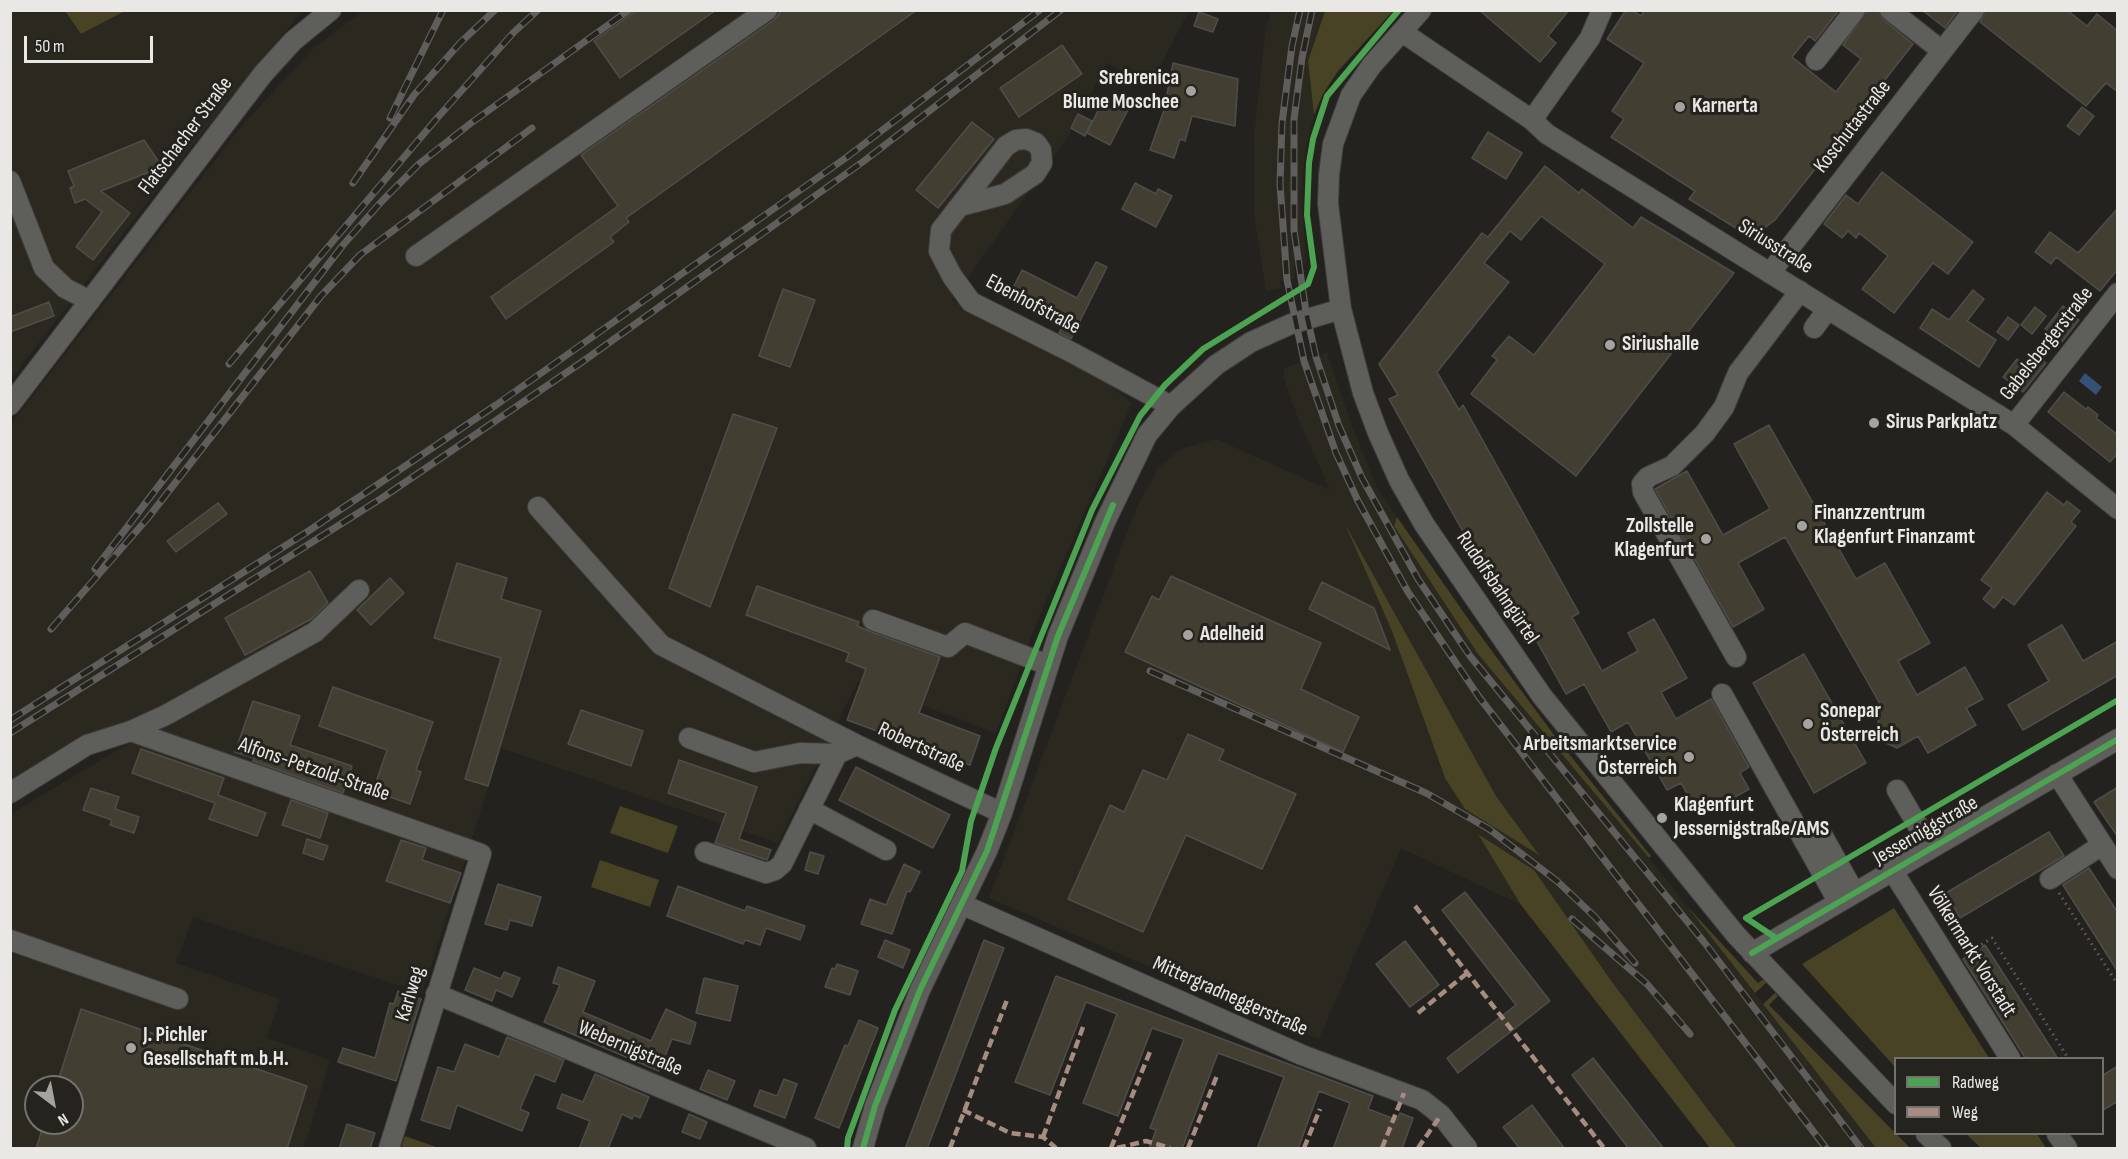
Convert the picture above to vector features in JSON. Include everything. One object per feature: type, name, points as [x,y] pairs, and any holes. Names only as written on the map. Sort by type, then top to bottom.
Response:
[{"type":"street","name":"Flatschacher Straße","points":[[10,405],[263,74],[294,41],[331,10]]},
{"type":"street","points":[[416,256],[767,10]]},
{"type":"street","name":"Rudolfsbahngürtel","points":[[1421,10],[1372,65],[1351,95],[1333,144],[1328,204],[1341,309],[1363,393],[1378,433],[1399,480],[1424,524],[1542,696],[1670,856],[1752,953],[1894,1102]]},
{"type":"street","points":[[1532,120],[1590,38],[1602,10]]},
{"type":"street","points":[[1816,60],[1855,10]]},
{"type":"street","points":[[1890,10],[1942,51]]},
{"type":"street","name":"Koschutastraße","points":[[1770,273],[1974,10]]},
{"type":"street","name":"Siriusstraße","points":[[1402,32],[1532,120],[1547,134],[2014,425],[2118,509]]},
{"type":"street","points":[[10,181],[44,268],[65,288],[90,301]]},
{"type":"street","name":"Ebenhofstraße","points":[[960,206],[941,230],[939,251],[952,276],[971,302],[1073,353],[1171,406]]},
{"type":"street","points":[[1736,657],[1643,492],[1642,484],[1648,477],[1672,466],[1705,433],[1724,407],[1738,374],[1800,291]]},
{"type":"street","name":"Gabelsbergerstraße","points":[[2014,425],[2118,293]]},
{"type":"street","points":[[863,1149],[876,1106],[920,990],[1002,813],[1048,665],[1113,505],[1147,435],[1171,406],[1215,365],[1251,342],[1290,324],[1341,309]]},
{"type":"street","points":[[1814,328],[1828,309]]},
{"type":"street","points":[[538,507],[661,645],[857,745]]},
{"type":"street","points":[[10,793],[87,745],[131,731],[166,715],[315,632],[359,590]]},
{"type":"street","points":[[873,620],[948,647],[965,633],[1048,665]]},
{"type":"street","points":[[1722,694],[1846,897]]},
{"type":"street","name":"Alfons-Petzold-Straße","points":[[131,731],[481,854]]},
{"type":"street","points":[[689,738],[754,762],[800,753],[837,754],[782,864],[766,873],[705,852]]},
{"type":"street","name":"Jesserniggstraße","points":[[1752,953],[2118,739]]},
{"type":"street","name":"Robertstraße","points":[[837,754],[857,745],[1002,813]]},
{"type":"street","points":[[2057,774],[2118,869]]},
{"type":"street","points":[[1897,790],[1930,848]]},
{"type":"street","points":[[809,809],[886,850]]},
{"type":"street","points":[[1821,833],[1846,897]]},
{"type":"street","points":[[2050,879],[2102,845]]},
{"type":"street","name":"Karlweg","points":[[389,1149],[481,854]]},
{"type":"street","name":"Völkermarkt Vorstadt","points":[[1892,870],[2009,1057]]},
{"type":"street","name":"Mittergradneggerstraße","points":[[961,904],[1302,1055],[1422,1100],[1440,1115],[1467,1149]]},
{"type":"street","points":[[10,940],[178,999]]},
{"type":"street","name":"Webernigstraße","points":[[436,994],[806,1149]]},
{"type":"street","points":[[1927,1135],[1941,1149]]},
{"type":"street","points":[[2058,1135],[2067,1149]]},
{"type":"path","points":[[2050,879],[2118,985]]},
{"type":"path","points":[[1951,964],[1992,938],[2067,1057]]},
{"type":"shaded area","points":[[11,11],[65,11],[81,34],[125,11],[302,11],[170,173],[11,379]]},
{"type":"shaded area","points":[[65,11],[125,11],[81,34]]},
{"type":"shaded area","points":[[363,11],[1189,11],[1150,85],[1107,63],[1069,135],[952,300],[1095,374],[1132,403],[1036,624],[996,733],[858,681],[778,843],[501,748],[422,993],[193,917],[176,963],[280,999],[267,1038],[330,1060],[304,1148],[11,1148],[10,814],[155,728],[134,720],[86,735],[11,783],[11,424],[240,128],[314,48]]},
{"type":"shaded area","points":[[1271,11],[1325,11],[1308,61],[1314,115],[1305,152],[1301,190],[1306,264],[1294,266],[1295,279],[1280,281],[1281,288],[1266,291],[1254,214],[1254,136],[1265,33]]},
{"type":"shaded area","points":[[1325,11],[1393,11],[1338,71],[1323,94],[1314,115],[1308,61]]},
{"type":"shaded area","points":[[1327,353],[1354,432],[1378,489],[1397,517],[1394,526],[1478,654],[1649,858],[1876,1148],[1737,1148],[1612,982],[1534,870],[1479,834],[1521,905],[1401,848],[1319,1039],[989,898],[1136,509],[1158,468],[1181,449],[1216,439],[1330,490],[1298,418],[1283,376],[1284,368]],"holes":[[[1349,532],[1496,796],[1537,853],[1465,809],[1445,778],[1392,631]]]},
{"type":"shaded area","points":[[1397,517],[1469,620],[1557,739],[1651,856],[1649,858],[1478,654],[1394,526]]},
{"type":"shaded area","points":[[1345,524],[1496,796],[1539,855],[1465,809],[1445,778],[1392,631]]},
{"type":"shaded area","points":[[620,806],[678,826],[668,853],[610,833]]},
{"type":"shaded area","points":[[1478,834],[1534,870],[1612,982],[1737,1148],[1710,1148],[1521,905]]},
{"type":"shaded area","points":[[600,860],[659,880],[650,907],[591,887]]},
{"type":"shaded area","points":[[1686,905],[1758,983],[1764,979],[1767,982],[1755,993]]},
{"type":"shaded area","points":[[1894,908],[1988,1057],[1894,1057],[1894,1066],[1802,964]]},
{"type":"shaded area","points":[[1775,993],[1778,996],[1769,1005],[1894,1132],[1894,1135],[1897,1135],[1910,1148],[1876,1148],[1763,1004]]},
{"type":"shaded area","points":[[1967,1135],[2038,1135],[2046,1148],[1981,1148]]},
{"type":"shaded area","points":[[405,1136],[439,1148],[401,1148]]},
{"type":"water","points":[[2085,373],[2102,387],[2096,395],[2079,381]]},
{"type":"building","points":[[637,10],[716,10],[620,78],[594,41]]},
{"type":"building","points":[[782,10],[917,10],[626,218],[629,222],[610,237],[614,242],[506,319],[491,297],[618,206],[581,155],[774,20]]},
{"type":"building","points":[[1479,10],[1569,10],[1548,36],[1556,43],[1540,62]]},
{"type":"building","points":[[1626,10],[1632,10],[1641,16],[1645,10],[1839,10],[1815,41],[1809,36],[1792,57],[1836,92],[1861,59],[1843,45],[1867,10],[1878,10],[1883,19],[1913,44],[1775,220],[1752,238],[1689,199],[1695,191],[1611,137],[1624,119],[1612,111],[1644,63],[1607,39]]},
{"type":"building","points":[[1922,10],[1958,10],[1945,28]]},
{"type":"building","points":[[1986,10],[2067,10],[2087,26],[2097,14],[2118,31],[2118,92],[2106,83],[2086,106],[1980,22]]},
{"type":"building","points":[[1199,12],[1218,19],[1213,32],[1194,26]]},
{"type":"building","points":[[1062,45],[1082,74],[1019,117],[1000,88]]},
{"type":"building","points":[[1173,63],[1238,79],[1235,126],[1192,116],[1185,141],[1180,139],[1174,158],[1150,150],[1164,110]]},
{"type":"building","points":[[1105,96],[1129,108],[1110,145],[1087,133]]},
{"type":"building","points":[[2082,107],[2094,116],[2079,135],[2067,126]]},
{"type":"building","points":[[1078,114],[1092,121],[1085,136],[1071,128]]},
{"type":"building","points":[[972,122],[994,139],[938,208],[916,190]]},
{"type":"building","points":[[1488,132],[1522,153],[1506,179],[1472,158]]},
{"type":"building","points":[[144,140],[162,167],[101,191],[130,213],[93,260],[76,247],[102,212],[85,199],[75,203],[70,188],[74,186],[68,171]]},
{"type":"building","points":[[1545,166],[1579,193],[1582,189],[1633,228],[1641,217],[1734,273],[1576,476],[1471,394],[1497,360],[1492,356],[1509,336],[1534,355],[1605,264],[1541,216],[1521,240],[1510,231],[1484,263],[1509,282],[1437,372],[1459,410],[1463,405],[1579,613],[1572,617],[1602,671],[1638,651],[1628,633],[1654,619],[1687,678],[1661,692],[1676,719],[1711,699],[1749,767],[1740,773],[1749,789],[1700,817],[1681,783],[1667,790],[1628,722],[1611,732],[1584,684],[1566,694],[1535,638],[1525,643],[1389,399],[1398,395],[1379,364],[1482,233],[1488,237]]},
{"type":"building","points":[[1882,172],[1973,242],[1948,274],[1933,263],[1894,313],[1862,289],[1888,256],[1859,233],[1856,238],[1848,231],[1842,238],[1824,224],[1846,195],[1858,204]]},
{"type":"building","points":[[1135,183],[1156,194],[1158,189],[1172,196],[1156,227],[1122,209]]},
{"type":"building","points":[[2118,208],[2118,269],[2100,291],[2056,257],[2051,264],[2035,252],[2050,232],[2078,253]]},
{"type":"building","points":[[1096,262],[1107,267],[1071,339],[1059,333],[1066,320],[1011,292],[1022,270],[1077,298]]},
{"type":"building","points":[[783,289],[815,300],[790,367],[759,356]]},
{"type":"building","points":[[1973,290],[1984,299],[1967,321],[1996,340],[1979,367],[1920,328],[1932,309],[1949,320]]},
{"type":"building","points":[[49,302],[54,316],[10,332],[10,317]]},
{"type":"building","points":[[2063,306],[2079,320],[2062,342],[2045,329]]},
{"type":"building","points":[[2035,307],[2046,316],[2032,334],[2021,325]]},
{"type":"building","points":[[2008,317],[2019,325],[2008,340],[1997,332]]},
{"type":"building","points":[[2035,355],[2046,363],[2023,392],[2003,377],[2017,359],[2026,366]]},
{"type":"building","points":[[2064,392],[2086,409],[2088,407],[2098,415],[2096,418],[2118,435],[2118,453],[2110,462],[2048,412]]},
{"type":"building","points":[[733,414],[777,428],[710,607],[669,588]]},
{"type":"building","points":[[1769,425],[1856,579],[1885,563],[1930,643],[1898,661],[1917,695],[1965,667],[1983,699],[1966,708],[1976,725],[1928,753],[1918,736],[1897,748],[1886,743],[1878,728],[1879,702],[1785,537],[1738,563],[1764,609],[1733,627],[1655,489],[1687,471],[1723,535],[1770,509],[1734,444]]},
{"type":"building","points":[[2047,492],[2064,505],[2067,501],[2080,511],[2071,522],[2076,526],[2014,605],[2003,597],[1994,608],[1983,599],[1992,588],[1981,580]]},
{"type":"building","points":[[218,503],[227,514],[176,552],[167,541]]},
{"type":"building","points":[[457,563],[507,578],[501,599],[541,611],[488,786],[465,779],[501,658],[434,638]]},
{"type":"building","points":[[310,571],[328,603],[311,619],[245,655],[225,618]]},
{"type":"building","points":[[1171,576],[1321,643],[1301,689],[1359,717],[1343,752],[1125,652],[1152,596],[1159,600]]},
{"type":"building","points":[[390,578],[404,593],[371,625],[357,610]]},
{"type":"building","points":[[1322,582],[1374,608],[1390,650],[1309,609]]},
{"type":"building","points":[[757,586],[859,622],[857,626],[940,657],[919,713],[980,736],[970,765],[847,720],[866,669],[846,661],[849,653],[746,615]]},
{"type":"building","points":[[2062,625],[2083,661],[2118,641],[2118,675],[2023,730],[2008,705],[2049,681],[2028,645]]},
{"type":"building","points":[[1804,654],[1866,763],[1814,793],[1753,683]]},
{"type":"building","points":[[333,687],[433,722],[416,770],[421,772],[410,804],[373,791],[387,750],[319,726]]},
{"type":"building","points":[[253,701],[300,716],[290,745],[352,766],[343,793],[253,761],[254,758],[235,752]]},
{"type":"building","points":[[581,710],[643,731],[631,766],[568,744]]},
{"type":"building","points":[[1188,734],[1224,750],[1219,760],[1296,794],[1262,869],[1186,835],[1143,932],[1068,899],[1110,805],[1124,812],[1143,770],[1167,780]]},
{"type":"building","points":[[141,749],[224,778],[218,795],[266,813],[257,836],[209,819],[215,803],[132,773]]},
{"type":"building","points":[[679,760],[757,787],[739,839],[771,850],[767,860],[715,843],[726,813],[668,793]]},
{"type":"building","points":[[856,767],[950,815],[933,848],[839,800]]},
{"type":"building","points":[[2118,787],[2118,837],[2094,802]]},
{"type":"building","points":[[91,788],[119,797],[115,809],[139,817],[134,833],[110,825],[112,820],[83,810]]},
{"type":"building","points":[[291,800],[328,813],[320,838],[282,825]]},
{"type":"building","points":[[2049,832],[2064,856],[1960,918],[1946,893]]},
{"type":"building","points":[[307,839],[328,846],[323,860],[303,853]]},
{"type":"building","points":[[401,840],[426,848],[422,860],[461,873],[450,903],[386,881]]},
{"type":"building","points":[[810,852],[824,856],[818,874],[805,870]]},
{"type":"building","points":[[904,864],[920,872],[910,892],[907,891],[892,934],[861,924],[870,899],[886,905]]},
{"type":"building","points":[[2089,868],[2118,913],[2118,972],[2063,885]]},
{"type":"building","points":[[498,884],[541,897],[532,926],[510,920],[507,930],[485,924]]},
{"type":"building","points":[[678,886],[745,911],[747,906],[805,926],[800,940],[766,928],[760,945],[745,940],[743,944],[667,916]]},
{"type":"building","points":[[1465,892],[1550,1001],[1458,1073],[1447,1058],[1516,1005],[1442,910]]},
{"type":"building","points":[[885,940],[910,950],[903,968],[878,957]]},
{"type":"building","points":[[984,940],[1004,948],[927,1149],[905,1149]]},
{"type":"building","points":[[1405,941],[1439,985],[1410,1007],[1376,964]]},
{"type":"building","points":[[1985,945],[2057,1057],[2025,1057],[1963,959]]},
{"type":"building","points":[[837,964],[858,971],[850,995],[825,987],[832,968],[835,969]]},
{"type":"building","points":[[558,967],[595,981],[583,1012],[651,1041],[666,1009],[696,1023],[690,1044],[672,1039],[659,1071],[544,1022],[560,985],[553,983]]},
{"type":"building","points":[[474,968],[501,979],[504,972],[520,978],[512,997],[496,990],[492,1001],[465,990]]},
{"type":"building","points":[[1056,976],[1373,1096],[1368,1109],[1397,1120],[1400,1113],[1413,1118],[1402,1149],[1333,1149],[1350,1103],[1319,1091],[1298,1149],[1257,1149],[1284,1077],[1218,1053],[1182,1149],[1149,1149],[1156,1130],[1150,1128],[1184,1039],[1152,1028],[1118,1116],[1083,1103],[1117,1014],[1086,1002],[1050,1095],[1015,1082]]},
{"type":"building","points":[[704,978],[738,986],[730,1021],[696,1013]]},
{"type":"building","points":[[398,991],[421,999],[396,1081],[338,1062],[343,1048],[375,1058],[390,1003],[394,1004]]},
{"type":"building","name":"J. Pichler Gesellschaft m.b.H.","points":[[81,1009],[307,1086],[287,1149],[36,1149],[40,1135],[84,1135],[84,1075],[60,1075]]},
{"type":"building","points":[[859,1020],[878,1028],[839,1128],[815,1118],[845,1045],[848,1046]]},
{"type":"building","points":[[507,1037],[564,1060],[555,1082],[535,1074],[520,1109],[529,1113],[522,1131],[457,1105],[450,1129],[421,1120],[438,1067],[454,1072],[465,1044],[499,1057]]},
{"type":"building","points":[[1593,1058],[1664,1149],[1629,1149],[1572,1075]]},
{"type":"building","points":[[2118,1066],[2118,1101],[2104,1109],[2104,1074]]},
{"type":"building","points":[[708,1070],[735,1081],[727,1100],[700,1089]]},
{"type":"building","points":[[595,1074],[649,1097],[640,1118],[634,1115],[632,1119],[622,1114],[608,1149],[579,1149],[590,1121],[557,1108],[562,1094],[583,1102]]},
{"type":"building","points":[[784,1079],[797,1084],[785,1118],[754,1106],[760,1090],[777,1096]]},
{"type":"building","points":[[1532,1105],[1565,1149],[1520,1149],[1503,1127]]},
{"type":"building","points":[[689,1114],[707,1122],[700,1139],[682,1132]]},
{"type":"building","points":[[347,1124],[375,1133],[370,1149],[339,1149]]},
{"type":"railway","points":[[390,118],[443,10]]},
{"type":"railway","points":[[353,183],[414,95],[460,43],[495,10]]},
{"type":"railway","points":[[229,364],[438,117],[514,32],[538,10]]},
{"type":"railway","points":[[95,569],[343,245],[382,201],[419,164],[471,123],[629,10]]},
{"type":"railway","points":[[10,720],[307,532],[496,405],[847,157],[1040,10]]},
{"type":"railway","points":[[10,733],[382,498],[582,362],[864,161],[1061,10]]},
{"type":"railway","points":[[1300,10],[1292,46],[1282,123],[1280,184],[1287,280],[1304,361],[1336,453],[1358,501],[1408,592],[1479,697],[1826,1148]]},
{"type":"railway","points":[[1312,10],[1302,58],[1294,119],[1294,230],[1306,312],[1316,357],[1339,426],[1362,478],[1418,579],[1470,656],[1704,942],[1861,1148]]},
{"type":"railway","points":[[51,629],[147,519],[321,296],[360,255],[532,128]]},
{"type":"railway","points":[[1150,671],[1426,793],[1489,829],[1557,881],[1595,917],[1635,963]]},
{"type":"railway","points":[[1572,919],[1647,984],[1690,1034]]},
{"type":"marked path","points":[[1415,906],[1604,1148]]},
{"type":"marked path","points":[[1418,1013],[1466,974]]},
{"type":"marked path","points":[[950,1148],[1007,1000]]},
{"type":"marked path","points":[[1043,1137],[1083,1027]]},
{"type":"marked path","points":[[1111,1148],[1151,1049]]},
{"type":"marked path","points":[[1188,1148],[1218,1073]]},
{"type":"marked path","points":[[1382,1148],[1404,1093]]},
{"type":"marked path","points":[[1304,1148],[1320,1109]]},
{"type":"marked path","points":[[963,1110],[1010,1133],[1043,1137],[1056,1148]]},
{"type":"marked path","points":[[1418,1148],[1441,1115]]},
{"type":"marked path","points":[[1117,1148],[1146,1141],[1170,1148]]},
{"type":"cycle path","points":[[847,1148],[848,1138],[895,1010],[962,871],[971,821],[996,748],[1092,510],[1140,416],[1165,385],[1203,349],[1308,284],[1314,267],[1307,215],[1309,163],[1313,139],[1327,96],[1399,10]]},
{"type":"cycle path","points":[[863,1148],[875,1106],[920,990],[987,851],[1058,636],[1113,505]]},
{"type":"cycle path","points":[[1776,938],[1746,918],[2118,700]]},
{"type":"cycle path","points":[[1752,953],[2118,739]]},
{"type":"place","name":"Srebrenica Blume Moschee","points":[[1191,91]]},
{"type":"place","name":"Karnerta","points":[[1680,107]]},
{"type":"place","name":"Siriushalle","points":[[1610,345]]},
{"type":"place","name":"Sirus Parkplatz","points":[[1874,423]]},
{"type":"place","name":"Finanzzentrum Klagenfurt Finanzamt","points":[[1802,526]]},
{"type":"place","name":"Zollstelle Klagenfurt","points":[[1706,539]]},
{"type":"place","name":"Adelheid","points":[[1188,635]]},
{"type":"place","name":"Sonepar Österreich","points":[[1808,724]]},
{"type":"place","name":"Arbeitsmarktservice Österreich","points":[[1689,757]]},
{"type":"place","name":"Klagenfurt Jessernigstraße/AMS","points":[[1662,818]]},
{"type":"place","name":"J. Pichler Gesellschaft m.b.H.","points":[[131,1048]]}]
